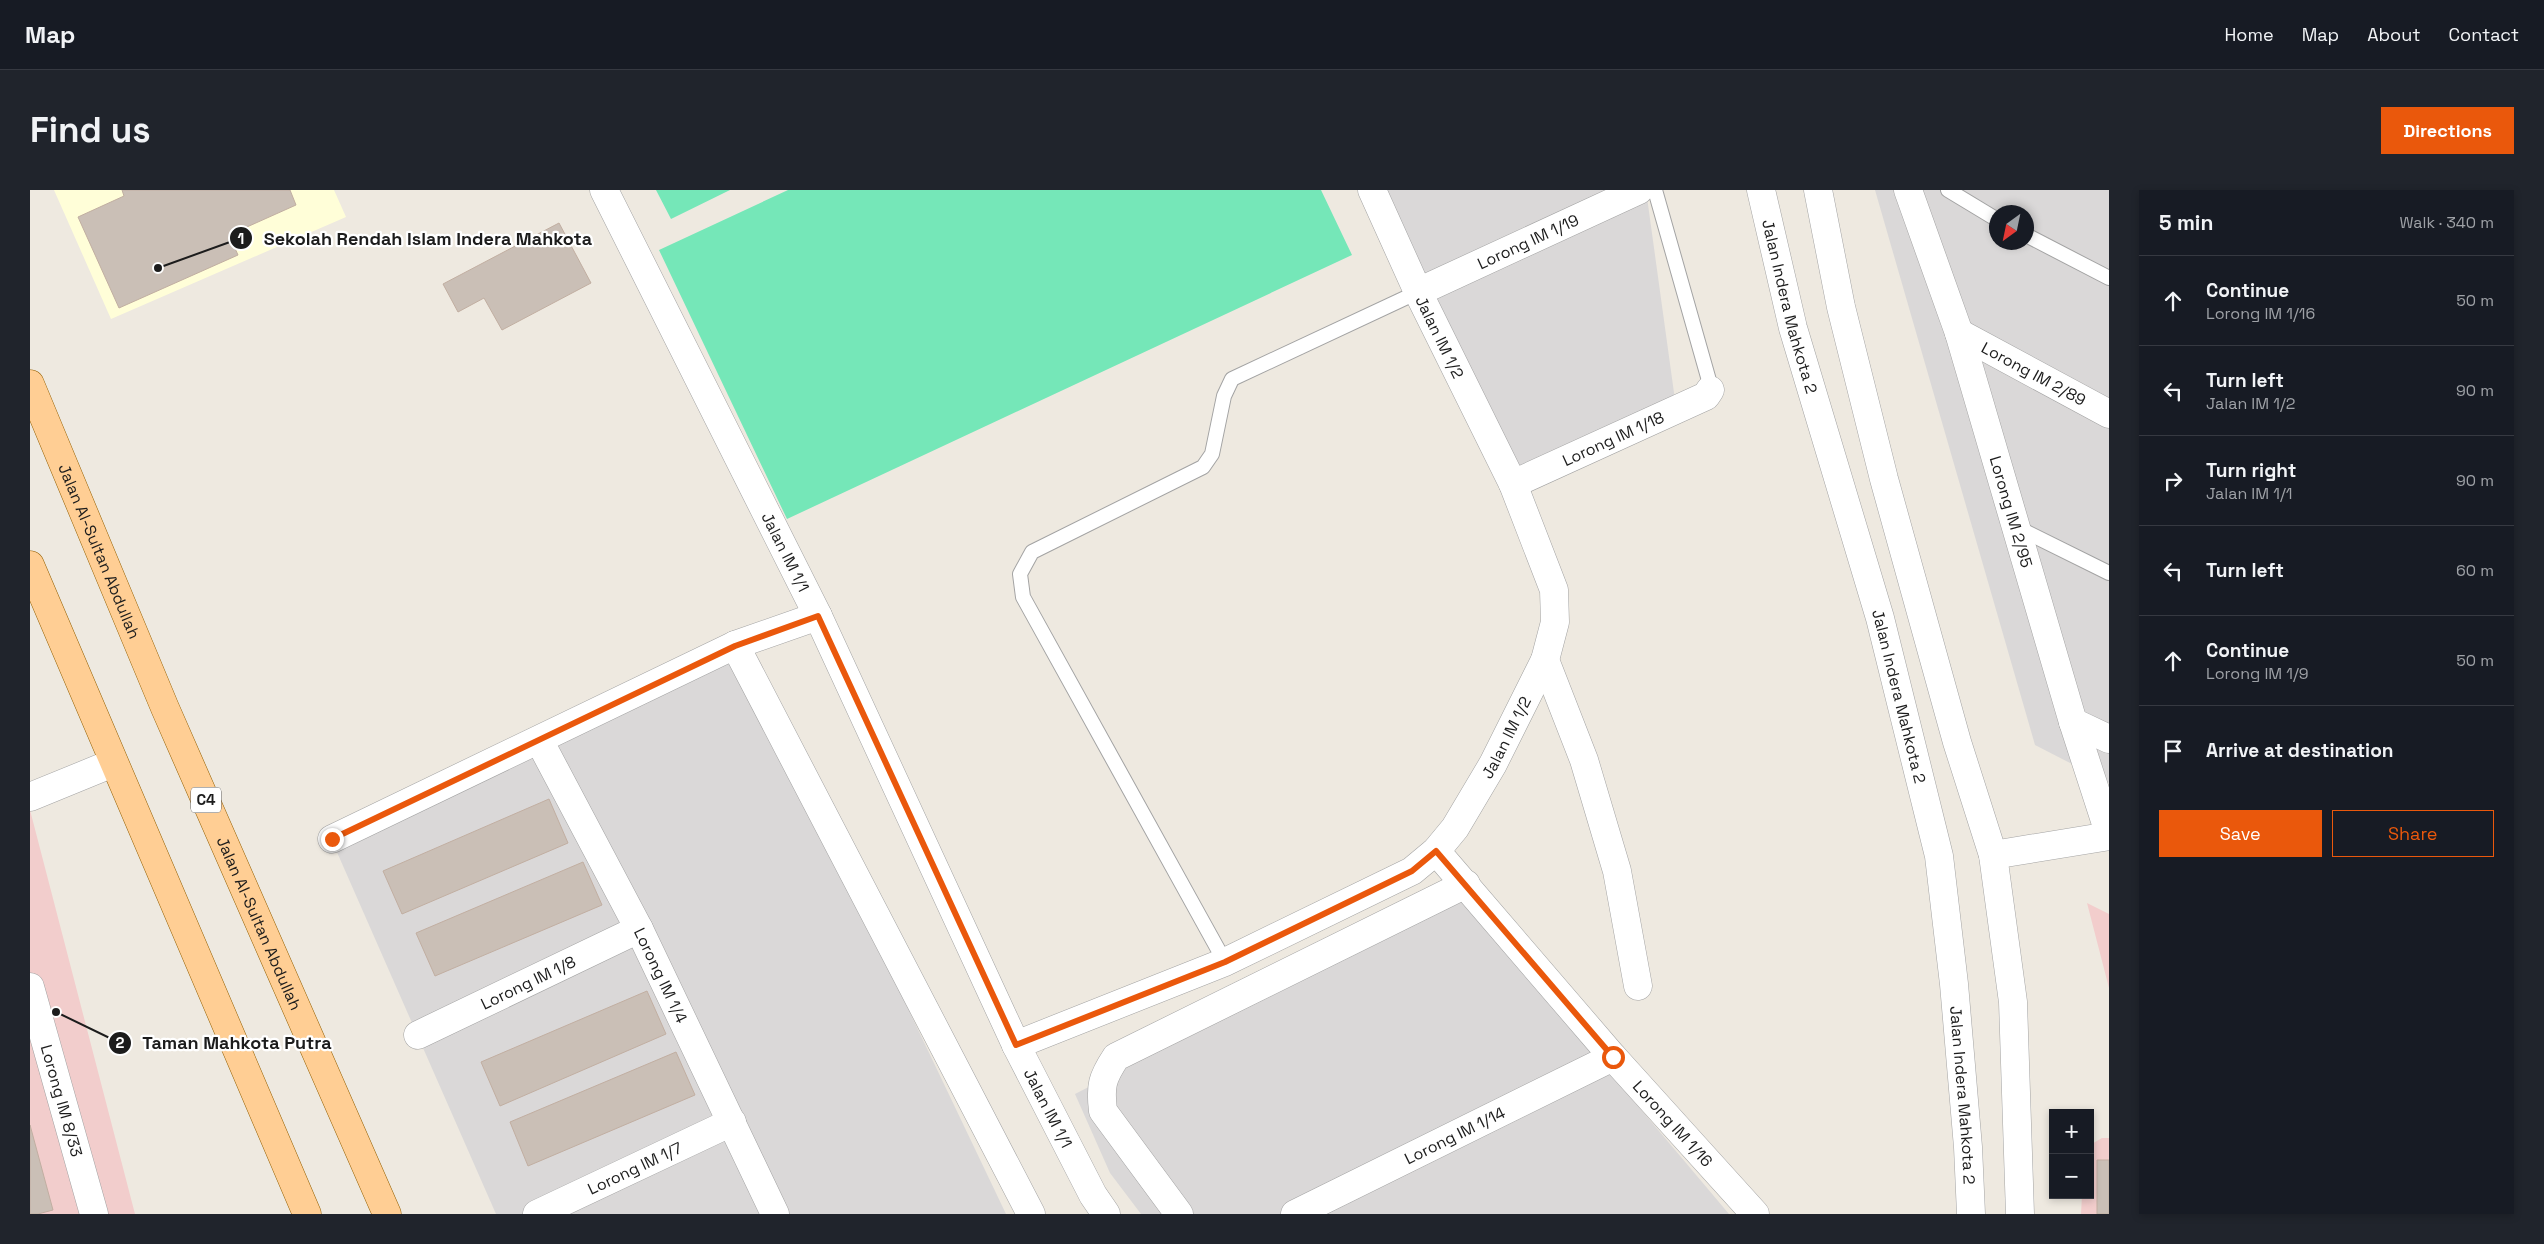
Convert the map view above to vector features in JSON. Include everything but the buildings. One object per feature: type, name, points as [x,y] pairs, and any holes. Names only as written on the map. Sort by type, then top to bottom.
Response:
[{"type":"main road","name":"Jalan Al-Sultan Abdullah","points":[[30,384],[165,708],[387,1214]]},
{"type":"main road","points":[[30,565],[307,1214]]},
{"type":"street","name":"Jalan IM 1/1","points":[[604,190],[818,616],[1016,1045],[1092,1195],[1106,1214]]},
{"type":"street","name":"Jalan IM 1/2","points":[[1016,1045],[1225,962],[1412,871],[1436,851],[1455,828],[1494,764],[1545,660],[1555,622],[1554,590],[1513,484],[1418,292],[1372,190]]},
{"type":"street","name":"Lorong IM 1/19","points":[[1418,292],[1639,190]]},
{"type":"street","name":"Jalan Indera Mahkota 2","points":[[1761,190],[1793,328],[1880,618],[1939,856],[1954,984],[1968,1147],[1971,1214]]},
{"type":"street","points":[[1818,190],[1841,307],[1884,478],[1957,742],[1993,855],[2012,1002],[2020,1214]]},
{"type":"street","name":"Lorong IM 2/95","points":[[1908,190],[1959,333],[2109,834]]},
{"type":"street","name":"Lorong IM 2/89","points":[[1959,333],[2109,414]]},
{"type":"street","name":"Lorong IM 1/18","points":[[1513,484],[1706,396],[1710,390]]},
{"type":"street","points":[[332,839],[735,646],[818,616]]},
{"type":"street","points":[[735,646],[1031,1214]]},
{"type":"street","points":[[1545,660],[1584,760],[1618,872],[1638,986]]},
{"type":"street","points":[[2074,722],[2109,739]]},
{"type":"street","name":"Lorong IM 1/4","points":[[539,740],[639,929],[775,1214]]},
{"type":"street","points":[[30,797],[113,763]]},
{"type":"street","points":[[1993,855],[2109,834]]},
{"type":"street","name":"Lorong IM 1/16","points":[[1436,851],[1613,1057],[1754,1214]]},
{"type":"street","points":[[1179,1214],[1103,1111],[1100,1092],[1105,1074],[1116,1057],[1466,884]]},
{"type":"street","name":"Lorong IM 1/8","points":[[418,1035],[639,929]]},
{"type":"street","name":"Lorong IM 8/33","points":[[30,987],[94,1214]]},
{"type":"street","name":"Lorong IM 1/14","points":[[1295,1214],[1613,1057]]},
{"type":"street","name":"Lorong IM 1/7","points":[[537,1214],[732,1122]]},
{"type":"lane","points":[[1655,190],[1710,384],[1710,390]]},
{"type":"lane","points":[[1948,190],[1989,215]]},
{"type":"lane","points":[[2034,239],[2109,278]]},
{"type":"lane","points":[[1225,962],[1023,597],[1020,574],[1032,552],[1202,467],[1212,454],[1224,396],[1232,379],[1418,292]]},
{"type":"lane","points":[[2016,526],[2109,573]]},
{"type":"shaded area","points":[[54,190],[334,190],[346,217],[111,319]]},
{"type":"shaded area","points":[[1383,190],[1646,190],[1675,400],[1514,473]]},
{"type":"shaded area","points":[[1875,190],[2109,190],[2109,783],[2035,745]]},
{"type":"shaded area","points":[[732,640],[1006,1214],[496,1214],[329,834]]},
{"type":"shaded area","points":[[30,810],[135,1214],[30,1214]]},
{"type":"shaded area","points":[[1461,896],[1729,1214],[1141,1214],[1110,1173],[1075,1094]]},
{"type":"shaded area","points":[[2087,903],[2109,914],[2109,988]]},
{"type":"shaded area","points":[[2102,1138],[2109,1138],[2109,1214],[2081,1214],[2082,1199],[2094,1199],[2094,1143]]},
{"type":"green space","points":[[656,190],[730,190],[671,219]]},
{"type":"green space","points":[[788,190],[1321,190],[1352,255],[787,519],[659,250]]},
{"type":"place","name":"Sekolah Rendah Islam Indera Mahkota","points":[[158,268]]},
{"type":"place","name":"Taman Mahkota Putra","points":[[56,1012]]},
{"type":"route","points":[[332,839],[735,646],[818,616],[1016,1045],[1225,962],[1412,871],[1436,851],[1613,1057]]}]
